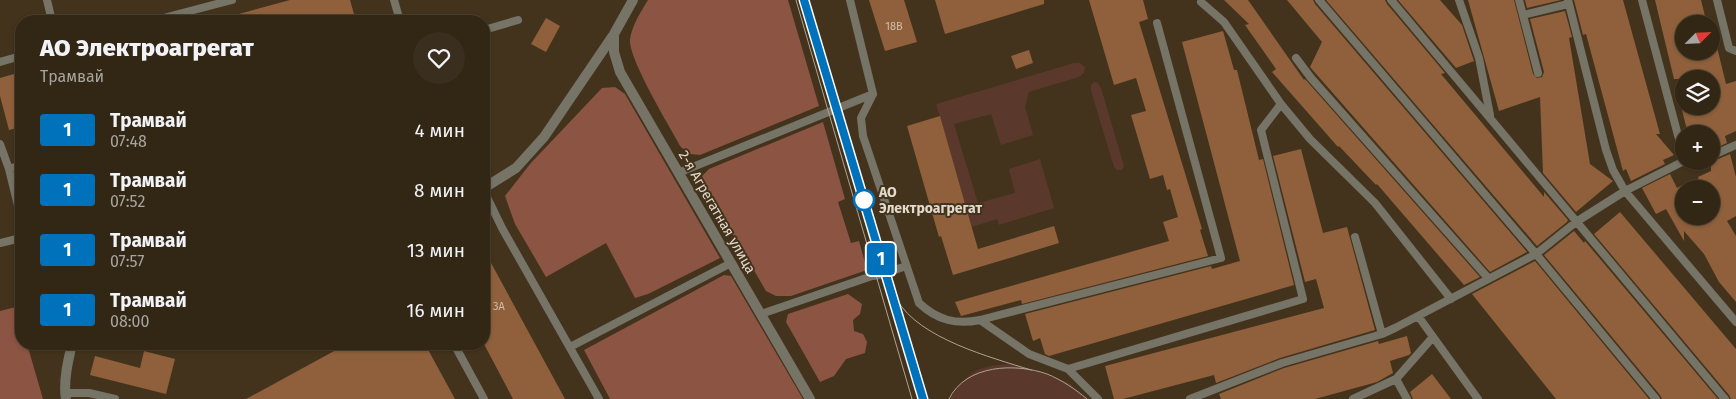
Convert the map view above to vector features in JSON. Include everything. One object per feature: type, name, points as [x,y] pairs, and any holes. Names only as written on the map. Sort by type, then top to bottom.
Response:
[{"type":"street","points":[[490,186],[516,168],[544,137],[614,34],[633,0]]},
{"type":"street","name":"2-я Агрегатная улица","points":[[614,34],[614,52],[620,72],[810,399]]},
{"type":"street","points":[[66,396],[71,350]]},
{"type":"lane","points":[[47,0],[51,15]]},
{"type":"lane","points":[[175,15],[232,0]]},
{"type":"lane","points":[[394,0],[398,15]]},
{"type":"lane","points":[[850,0],[873,94],[863,112],[861,126],[906,266],[919,303],[932,314],[954,322],[980,320],[1221,258],[1157,23]]},
{"type":"lane","points":[[1319,0],[1536,254],[1656,399]]},
{"type":"lane","points":[[1391,0],[1726,399]]},
{"type":"lane","points":[[1459,0],[1479,58],[1490,117]]},
{"type":"lane","points":[[1519,0],[1538,73]]},
{"type":"lane","points":[[1642,0],[1675,125]]},
{"type":"lane","points":[[1716,0],[1729,48],[1736,50]]},
{"type":"lane","points":[[1201,2],[1224,22],[1281,104],[1310,139],[1375,203],[1452,299]]},
{"type":"lane","points":[[1523,15],[1568,2],[1606,150],[1613,170],[1625,191],[1736,322]]},
{"type":"lane","points":[[490,28],[518,20]]},
{"type":"lane","points":[[0,62],[15,58]]},
{"type":"lane","points":[[1296,58],[1311,78],[1488,278]]},
{"type":"lane","points":[[678,173],[873,94]]},
{"type":"lane","points":[[1068,369],[1303,299],[1261,130],[1281,104]]},
{"type":"lane","points":[[0,144],[15,194]]},
{"type":"lane","points":[[1720,152],[1736,144]]},
{"type":"lane","points":[[1190,399],[1282,363],[1382,334],[1536,254],[1576,222],[1625,191],[1675,164]]},
{"type":"lane","points":[[9,169],[15,167]]},
{"type":"lane","points":[[490,203],[502,228],[599,399]]},
{"type":"lane","points":[[1355,237],[1382,334]]},
{"type":"lane","points":[[0,243],[15,239]]},
{"type":"lane","points":[[570,347],[731,263]]},
{"type":"lane","points":[[761,314],[906,266]]},
{"type":"lane","points":[[1418,316],[1478,399]]},
{"type":"lane","points":[[980,320],[1010,343],[1029,354],[1068,369],[1098,399]]},
{"type":"lane","points":[[1353,399],[1396,379],[1433,337]]},
{"type":"lane","points":[[457,350],[484,399]]},
{"type":"lane","points":[[1396,379],[1407,399]]},
{"type":"lane","points":[[66,396],[89,393],[115,399]]},
{"type":"shaded area","points":[[648,0],[788,0],[819,106],[700,155],[690,154],[681,147],[642,76],[631,48],[630,39],[633,29]]},
{"type":"shaded area","points":[[1074,63],[1080,63],[1085,67],[1084,73],[1079,77],[1029,92],[1025,107],[1033,135],[1001,145],[991,114],[954,124],[978,203],[1015,193],[1009,169],[1040,159],[1054,208],[999,225],[997,219],[972,227],[936,104]]},
{"type":"shaded area","points":[[1094,82],[1098,83],[1101,88],[1124,166],[1122,170],[1117,170],[1114,167],[1091,91],[1091,85]]},
{"type":"shaded area","points":[[615,87],[625,94],[720,258],[648,294],[635,298],[606,243],[546,277],[515,224],[505,196],[530,164],[602,88]]},
{"type":"shaded area","points":[[823,122],[845,199],[838,202],[851,243],[859,241],[867,270],[791,296],[776,296],[766,291],[704,185],[702,176],[709,169]]},
{"type":"shaded area","points":[[724,275],[731,276],[803,399],[610,399],[584,350]]},
{"type":"shaded area","points":[[848,294],[862,304],[860,314],[853,320],[854,331],[863,334],[867,342],[865,353],[846,359],[834,376],[820,382],[786,322],[788,314]]},
{"type":"shaded area","points":[[15,307],[15,350],[29,350],[43,399],[0,399],[0,311]]},
{"type":"shaded area","points":[[1012,364],[1069,383],[1088,399],[950,399],[962,382],[975,371],[991,366]]},
{"type":"building","points":[[290,0],[350,0],[354,15],[235,15]]},
{"type":"building","points":[[869,0],[904,0],[917,42],[885,51]]},
{"type":"building","points":[[935,0],[1044,0],[1044,4],[945,34]]},
{"type":"building","points":[[1089,0],[1143,0],[1148,19],[1139,22],[1202,229],[1200,230],[1208,256],[1022,304],[1021,300],[961,316],[955,302],[1169,241],[1163,222],[1178,217],[1170,189],[1167,190],[1163,175],[1150,179],[1131,115],[1146,111],[1136,78],[1114,85]]},
{"type":"building","points":[[1224,0],[1248,0],[1304,80],[1480,277],[1464,285],[1377,184],[1338,147],[1272,72],[1276,69],[1245,25],[1249,24]]},
{"type":"building","points":[[1287,0],[1313,0],[1527,252],[1490,272],[1310,67],[1322,42]]},
{"type":"building","points":[[1326,0],[1385,0],[1445,73],[1441,74],[1544,197],[1544,192],[1568,220],[1567,222],[1537,246]]},
{"type":"building","points":[[1398,0],[1440,0],[1462,25],[1474,61],[1456,68]]},
{"type":"building","points":[[1468,0],[1514,0],[1533,74],[1537,78],[1542,77],[1544,72],[1530,19],[1565,11],[1572,37],[1569,38],[1590,164],[1613,181],[1576,212],[1543,173],[1540,97],[1499,111]]},
{"type":"building","points":[[1525,0],[1561,0],[1527,8]]},
{"type":"building","points":[[1574,0],[1623,0],[1660,134],[1656,134],[1674,155],[1663,160],[1665,164],[1631,181],[1626,169],[1623,171],[1586,34],[1583,35]]},
{"type":"building","points":[[1655,0],[1701,0],[1705,15],[1675,15],[1675,60],[1720,59],[1726,84],[1736,81],[1736,131],[1725,136],[1727,143],[1720,146],[1720,125],[1686,125],[1683,115],[1720,115],[1720,70],[1675,70],[1674,79]]},
{"type":"building","points":[[546,18],[560,26],[546,52],[531,44]]},
{"type":"building","points":[[1223,31],[1234,70],[1237,70],[1259,160],[1263,159],[1294,285],[1049,356],[1045,354],[1040,338],[1033,341],[1025,314],[1211,266],[1212,269],[1240,261],[1182,42]]},
{"type":"building","points":[[1029,50],[1033,63],[1016,69],[1011,56]]},
{"type":"building","points":[[15,74],[15,128],[9,130],[0,96],[0,78]]},
{"type":"building","points":[[940,116],[978,249],[1054,226],[1059,243],[953,275],[941,236],[939,237],[907,126]]},
{"type":"building","points":[[1301,149],[1323,233],[1347,227],[1375,330],[1280,358],[1216,383],[1214,375],[1123,399],[1114,399],[1105,366],[1324,308],[1316,279],[1305,282],[1273,156]]},
{"type":"building","points":[[1730,154],[1736,177],[1736,216],[1727,221],[1736,236],[1736,302],[1719,282],[1704,254],[1684,231],[1684,241],[1675,225],[1720,225],[1720,180],[1699,180],[1698,177],[1711,170],[1720,170],[1720,158]]},
{"type":"building","points":[[1670,174],[1675,184],[1675,225],[1666,209],[1656,214],[1642,188]]},
{"type":"building","points":[[1620,212],[1736,349],[1736,399],[1731,399],[1594,234]]},
{"type":"building","points":[[1574,231],[1584,243],[1585,241],[1718,399],[1662,399],[1544,255]]},
{"type":"building","points":[[490,261],[565,399],[513,399],[487,350],[490,350]]},
{"type":"building","points":[[1535,261],[1649,399],[1556,399],[1472,294]]},
{"type":"building","points":[[1407,336],[1411,353],[1390,361],[1393,373],[1377,382],[1315,399],[1221,399],[1219,394],[1284,368],[1378,341],[1379,344]]},
{"type":"building","points":[[336,350],[428,350],[455,399],[246,399]]},
{"type":"building","points":[[144,351],[175,359],[166,394],[90,375],[95,356],[140,368]]},
{"type":"building","points":[[1432,374],[1451,399],[1413,399],[1410,392]]},
{"type":"tram line","points":[[796,0],[912,399]]},
{"type":"tram line","name":"1","points":[[804,0],[923,399]]},
{"type":"tram line","points":[[805,0],[923,399]]},
{"type":"tram line","points":[[897,300],[908,314],[922,326],[939,336],[957,345],[1031,370]]},
{"type":"tram line","points":[[949,399],[957,387],[967,379],[993,369],[1007,368],[1035,370],[1047,374],[1068,385],[1087,399]]},
{"type":"place","name":"АО Электроагрегат","points":[[864,200]]}]
